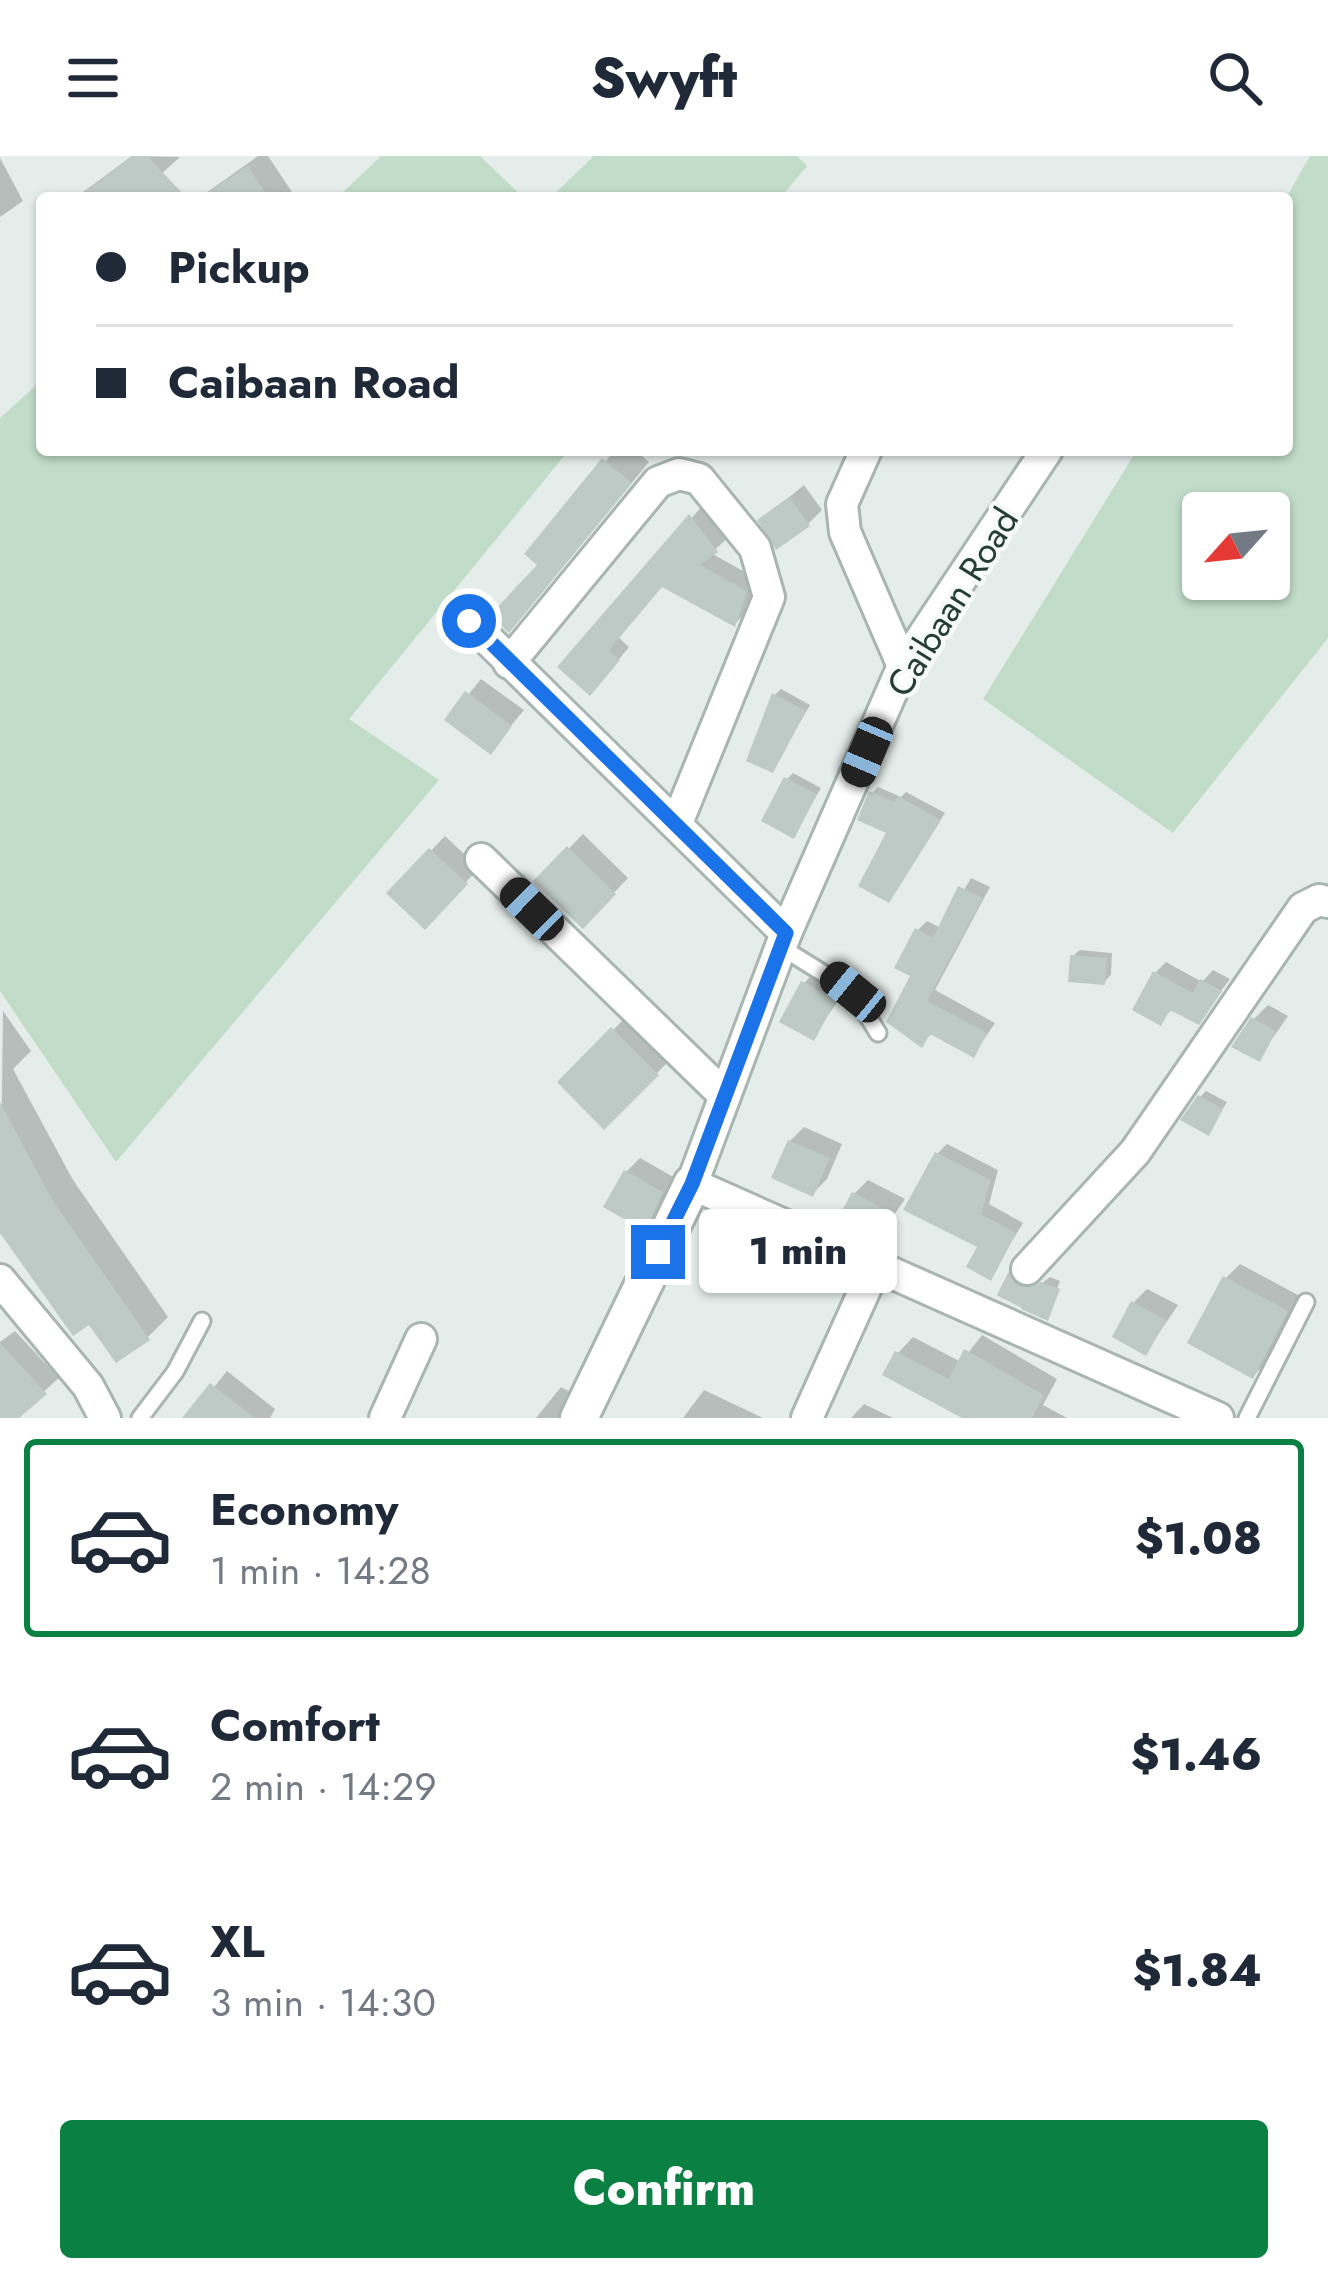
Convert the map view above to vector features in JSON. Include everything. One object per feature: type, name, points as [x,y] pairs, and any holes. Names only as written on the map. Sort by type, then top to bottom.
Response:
[{"type":"street","points":[[863,456],[842,504],[845,532],[903,666]]},
{"type":"street","name":"Caibaan Road","points":[[579,1418],[692,1184],[783,940],[903,666],[1043,456]]},
{"type":"street","points":[[509,663],[658,482],[679,474],[700,479],[755,548],[769,597],[677,823]]},
{"type":"street","points":[[469,621],[677,823],[783,940]]},
{"type":"street","points":[[481,859],[724,1096]]},
{"type":"street","points":[[1027,1270],[1136,1152],[1304,908],[1328,902]]},
{"type":"street","points":[[692,1184],[876,1265],[1006,1314],[1218,1418]]},
{"type":"street","points":[[807,1418],[876,1265]]},
{"type":"street","points":[[0,1280],[88,1386],[105,1418]]},
{"type":"street","points":[[385,1418],[421,1339]]},
{"type":"lane","points":[[783,940],[853,992],[878,1033]]},
{"type":"lane","points":[[1247,1418],[1306,1302]]},
{"type":"lane","points":[[140,1418],[175,1372],[202,1321]]},
{"type":"green space","points":[[381,156],[480,156],[518,192],[343,192]]},
{"type":"green space","points":[[594,156],[797,156],[807,166],[785,192],[556,192]]},
{"type":"green space","points":[[1310,156],[1328,156],[1328,638],[1173,833],[983,699],[1133,456],[1293,456],[1289,192]]},
{"type":"green space","points":[[36,385],[36,456],[564,456],[349,719],[439,780],[116,1162],[0,991],[0,418]]},
{"type":"building","points":[[133,156],[147,156],[181,192],[85,192]]},
{"type":"building","points":[[248,166],[265,192],[208,192]]},
{"type":"building","points":[[602,458],[632,483],[509,633],[490,615],[537,565],[524,554]]},
{"type":"building","points":[[789,497],[810,526],[776,550],[757,520]]},
{"type":"building","points":[[689,514],[718,552],[700,565],[747,591],[735,627],[662,587],[609,650],[620,660],[590,696],[557,667]]},
{"type":"building","points":[[465,691],[512,726],[491,755],[444,720]]},
{"type":"building","points":[[772,693],[806,711],[773,773],[746,761]]},
{"type":"building","points":[[784,777],[817,794],[794,839],[761,821]]},
{"type":"building","points":[[869,791],[894,802],[898,796],[941,820],[889,903],[858,886],[886,833],[857,820]]},
{"type":"building","points":[[567,846],[616,894],[583,929],[533,881]]},
{"type":"building","points":[[429,848],[468,884],[425,930],[386,893]]},
{"type":"building","points":[[958,886],[983,898],[927,1001],[987,1033],[974,1058],[930,1034],[922,1048],[886,1022],[910,976],[894,968],[915,928],[933,938]]},
{"type":"building","points":[[1070,955],[1107,958],[1105,985],[1068,982]]},
{"type":"building","points":[[1153,971],[1193,993],[1200,979],[1222,991],[1199,1025],[1170,1010],[1161,1026],[1132,1010]]},
{"type":"building","points":[[801,981],[836,1000],[814,1041],[779,1022]]},
{"type":"building","points":[[1251,1017],[1276,1031],[1260,1062],[1231,1047]]},
{"type":"building","points":[[611,1027],[659,1075],[604,1130],[557,1082]]},
{"type":"building","points":[[1198,1095],[1223,1109],[1209,1136],[1180,1120]]},
{"type":"building","points":[[0,1102],[53,1201],[150,1340],[116,1363],[89,1325],[73,1336],[0,1233]]},
{"type":"building","points":[[788,1140],[830,1158],[813,1197],[771,1178]]},
{"type":"building","points":[[935,1152],[991,1180],[981,1214],[1016,1233],[991,1281],[966,1267],[977,1247],[903,1210]]},
{"type":"building","points":[[624,1170],[663,1192],[645,1231],[603,1207]]},
{"type":"building","points":[[852,1192],[893,1214],[877,1245],[835,1224]]},
{"type":"building","points":[[1223,1276],[1288,1311],[1253,1379],[1187,1343]]},
{"type":"building","points":[[1041,1282],[1060,1289],[1048,1321],[1021,1309],[1030,1288]]},
{"type":"building","points":[[1131,1301],[1166,1320],[1146,1356],[1112,1337]]},
{"type":"building","points":[[0,1343],[47,1394],[19,1418],[0,1418]]},
{"type":"building","points":[[964,1349],[1044,1395],[1032,1418],[962,1418],[882,1375],[895,1351],[949,1379]]},
{"type":"building","points":[[210,1383],[255,1418],[182,1418]]},
{"type":"tunnel","points":[[1010,1302],[1027,1269]]},
{"type":"route","points":[[469,621],[786,933],[692,1184],[658,1252]]}]
